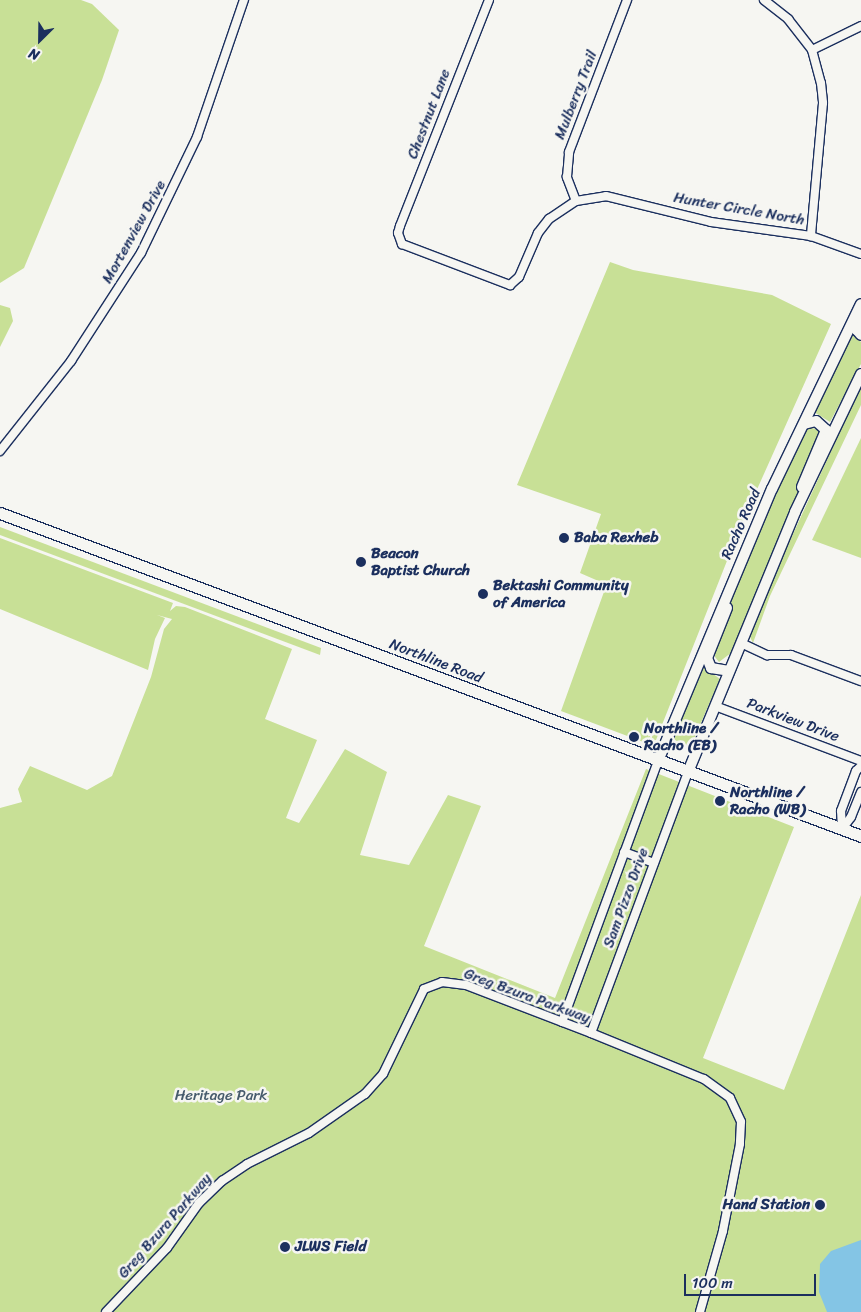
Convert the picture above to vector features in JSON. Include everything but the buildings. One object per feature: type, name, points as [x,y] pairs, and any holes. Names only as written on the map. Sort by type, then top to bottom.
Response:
[{"type":"main road","name":"Northline Road","points":[[0,513],[861,836]]},
{"type":"street","name":"Mortenview Drive","points":[[0,451],[71,361],[145,245],[197,137],[244,0]]},
{"type":"street","name":"Chestnut Lane","points":[[398,239],[400,226],[489,0]]},
{"type":"street","name":"Mulberry Trail","points":[[576,201],[567,177],[569,152],[627,0]]},
{"type":"street","points":[[764,0],[788,19],[812,50],[822,103],[811,236]]},
{"type":"street","points":[[812,50],[861,26]]},
{"type":"street","name":"Hunter Circle North","points":[[398,239],[407,247],[510,285],[519,277],[538,233],[557,212],[576,201],[606,196],[711,222],[811,236],[861,254]]},
{"type":"street","name":"Racho Road","points":[[658,761],[740,563],[861,304]]},
{"type":"street","points":[[861,319],[857,330],[861,335]]},
{"type":"street","points":[[688,772],[795,512],[861,374]]},
{"type":"street","points":[[795,512],[806,474],[826,430],[816,421],[804,424]]},
{"type":"street","points":[[729,671],[711,668],[707,658],[726,613],[740,563]]},
{"type":"street","points":[[741,643],[766,655],[791,655],[861,681]]},
{"type":"street","name":"Parkview Drive","points":[[715,706],[861,761]]},
{"type":"street","name":"Sam Pizzo Drive","points":[[562,1022],[658,761]]},
{"type":"street","points":[[842,829],[841,811],[856,771],[861,766]]},
{"type":"street","name":"Sam Pizzo Drive","points":[[591,1033],[688,772]]},
{"type":"street","points":[[842,829],[851,817],[861,792]]},
{"type":"street","points":[[624,852],[654,863]]},
{"type":"street","name":"Greg Bzura Parkway","points":[[106,1312],[167,1248],[199,1203],[222,1181],[247,1164],[309,1133],[365,1094],[390,1062],[424,989],[442,982],[466,985],[591,1033],[714,1084],[724,1090],[739,1113],[742,1132],[723,1231],[700,1312]]},
{"type":"green space","points":[[0,0],[81,0],[92,4],[119,30],[102,80],[24,268],[0,283]]},
{"type":"green space","points":[[610,262],[633,270],[772,295],[831,324],[742,523],[656,740],[646,743],[561,711],[605,589],[603,583],[580,573],[601,514],[517,485]]},
{"type":"green space","points":[[0,305],[10,308],[13,321],[0,347]]},
{"type":"green space","points":[[853,334],[861,342],[861,364],[830,422],[814,412]]},
{"type":"green space","points":[[861,386],[861,405],[770,596],[753,643],[749,635],[776,571]]},
{"type":"green space","points":[[810,427],[818,430],[819,437],[789,516],[731,653],[719,662],[715,657],[714,648],[744,566],[803,434]]},
{"type":"green space","points":[[861,438],[861,558],[812,540]]},
{"type":"green space","points":[[0,527],[321,648],[320,655],[0,535]]},
{"type":"green space","name":"Heritage Park","points":[[0,538],[173,603],[170,611],[176,606],[185,607],[292,649],[265,719],[317,740],[286,818],[299,823],[345,749],[387,772],[360,855],[409,865],[448,795],[481,806],[424,946],[555,998],[646,769],[794,827],[703,1058],[784,1090],[861,895],[861,1312],[0,1312],[0,808],[22,802],[18,789],[30,766],[87,790],[112,776],[151,677],[164,629],[172,619],[157,615],[165,618],[155,639],[148,670],[0,609]]},
{"type":"green space","points":[[704,667],[720,679],[690,748],[673,739]]},
{"type":"water","points":[[861,1240],[861,1312],[827,1312],[819,1292],[820,1264],[831,1251]]},
{"type":"place","name":"Baba Rexheb","points":[[564,538]]},
{"type":"place","name":"Beacon Baptist Church","points":[[361,562]]},
{"type":"place","name":"Bektashi Community of America","points":[[483,594]]},
{"type":"place","name":"Northline / Racho (EB)","points":[[634,737]]},
{"type":"place","name":"Northline / Racho (WB)","points":[[720,801]]},
{"type":"place","name":"Hand Station","points":[[820,1205]]},
{"type":"place","name":"JLWS Field","points":[[285,1247]]}]
